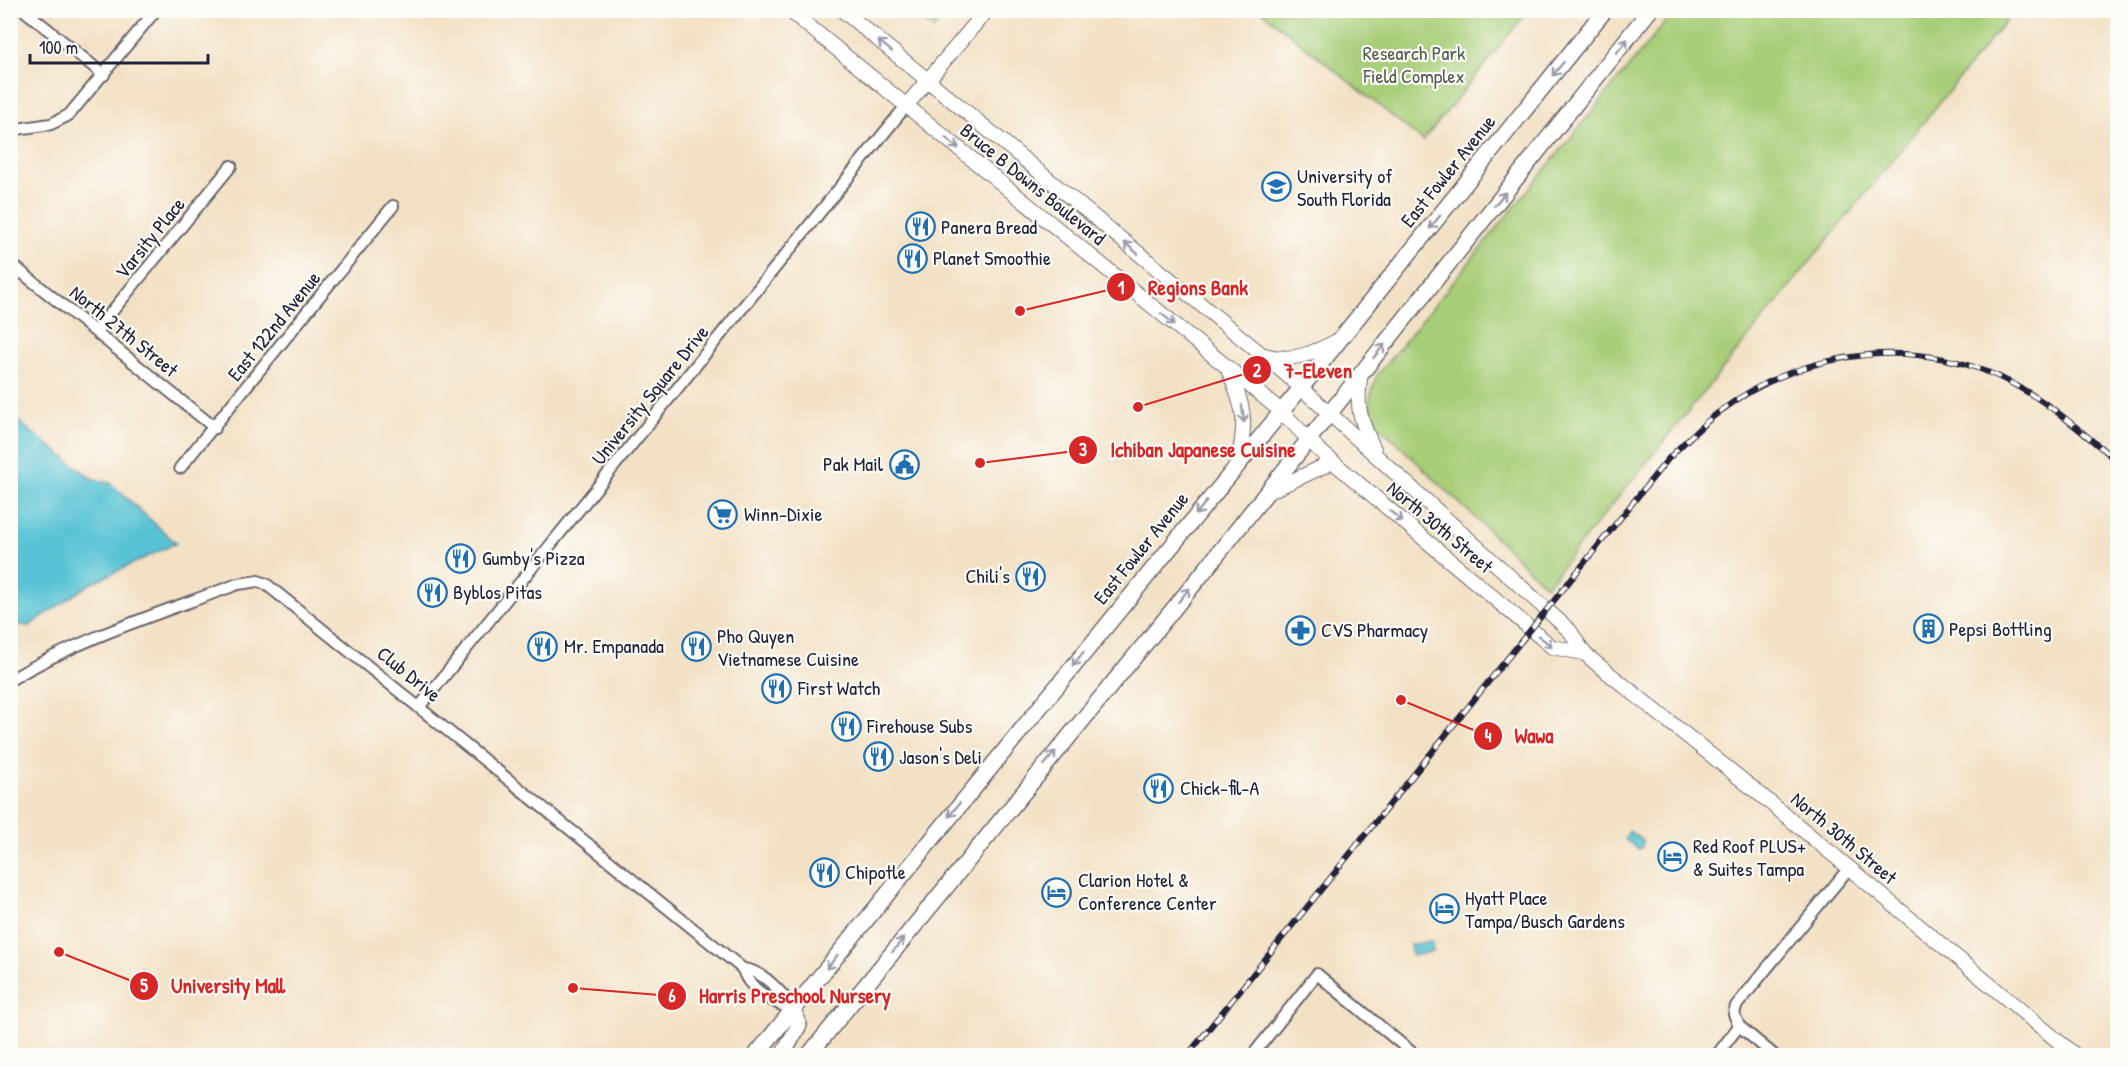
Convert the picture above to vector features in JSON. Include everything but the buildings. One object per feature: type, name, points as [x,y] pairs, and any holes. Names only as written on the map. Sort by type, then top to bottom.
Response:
[{"type":"main road","name":"Bruce B Downs Boulevard","points":[[789,10],[1281,411]]},
{"type":"main road","name":"Bruce B Downs Boulevard","points":[[842,10],[1301,387],[1329,413]]},
{"type":"main road","points":[[906,106],[987,10]]},
{"type":"main road","name":"East Fowler Avenue","points":[[755,1056],[1301,387],[1605,10]]},
{"type":"main road","points":[[808,1056],[1266,493],[1650,10]]},
{"type":"main road","points":[[1257,352],[1277,358],[1295,358],[1313,354],[1339,340]]},
{"type":"main road","points":[[1227,367],[1243,405],[1245,418],[1238,463]]},
{"type":"main road","points":[[1361,373],[1358,393],[1360,419],[1376,454]]},
{"type":"main road","name":"North 30th Street","points":[[1281,411],[1333,462],[1552,647],[1584,653]]},
{"type":"main road","name":"North 30th Street","points":[[1329,413],[1570,631],[1584,653],[1850,868],[2076,1056]]},
{"type":"main road","points":[[1266,493],[1333,462]]},
{"type":"main road","points":[[782,1056],[799,1025],[793,1009]]},
{"type":"street","points":[[24,10],[104,75]]},
{"type":"street","points":[[10,130],[51,124],[69,115],[156,10]]},
{"type":"street","name":"University Square Drive","points":[[420,706],[906,106]]},
{"type":"street","name":"Varsity Place","points":[[96,332],[231,166]]},
{"type":"street","name":"East 122nd Avenue","points":[[180,468],[215,428],[393,206]]},
{"type":"street","name":"North 27th Street","points":[[10,263],[215,428]]},
{"type":"street","name":"Club Drive","points":[[10,680],[75,646],[125,625],[238,584],[258,581],[274,588],[743,969],[745,977],[777,1005],[793,1009]]},
{"type":"street","points":[[1775,1056],[1739,1026],[1734,1014],[1736,1006],[1850,868]]},
{"type":"street","points":[[1252,1056],[1317,974],[1416,1056]]},
{"type":"street","points":[[1716,1056],[1739,1026]]},
{"type":"green space","points":[[1675,10],[2014,11],[1546,586],[1376,423],[1369,401],[1377,375]]},
{"type":"green space","points":[[907,11],[949,11],[934,29]]},
{"type":"green space","name":"Research Park Field Complex","points":[[1261,11],[1528,11],[1423,141]]},
{"type":"water","points":[[10,415],[91,478],[110,483],[176,543],[90,584],[29,626],[11,624]]},
{"type":"water","points":[[1629,831],[1642,840],[1642,847],[1638,849],[1625,839]]},
{"type":"water","points":[[1431,941],[1433,951],[1412,956],[1410,945]]},
{"type":"railway","points":[[1187,1056],[1668,459],[1722,410],[1755,389],[1790,373],[1827,361],[1866,355],[1904,354],[1942,359],[1980,369],[2015,385],[2068,421],[2118,462]]},
{"type":"place","name":"University of South Florida","points":[[1276,187]]},
{"type":"place","name":"Panera Bread","points":[[920,227]]},
{"type":"place","name":"Planet Smoothie","points":[[912,258]]},
{"type":"place","name":"Regions Bank","points":[[1020,311]]},
{"type":"place","name":"7-Eleven","points":[[1138,407]]},
{"type":"place","name":"Ichiban Japanese Cuisine","points":[[980,463]]},
{"type":"place","name":"Pak Mail","points":[[904,464]]},
{"type":"place","name":"Winn-Dixie","points":[[723,514]]},
{"type":"place","name":"Gumby's Pizza","points":[[461,558]]},
{"type":"place","name":"Chili's","points":[[1031,576]]},
{"type":"place","name":"Byblos Pitas","points":[[432,592]]},
{"type":"place","name":"Pepsi Bottling","points":[[1928,629]]},
{"type":"place","name":"CVS Pharmacy","points":[[1300,630]]},
{"type":"place","name":"Mr. Empanada","points":[[543,646]]},
{"type":"place","name":"Pho Quyen Vietnamese Cuisine","points":[[696,647]]},
{"type":"place","name":"First Watch","points":[[777,688]]},
{"type":"place","name":"Wawa","points":[[1401,700]]},
{"type":"place","name":"Firehouse Subs","points":[[846,726]]},
{"type":"place","name":"Jason's Deli","points":[[878,757]]},
{"type":"place","name":"Chick-fil-A","points":[[1159,788]]},
{"type":"place","name":"Red Roof PLUS+ & Suites Tampa","points":[[1672,857]]},
{"type":"place","name":"Chipotle","points":[[824,872]]},
{"type":"place","name":"Clarion Hotel & Conference Center","points":[[1057,892]]},
{"type":"place","name":"Hyatt Place Tampa/Busch Gardens","points":[[1444,909]]},
{"type":"place","name":"University Mall","points":[[59,952]]},
{"type":"place","name":"Harris Preschool Nursery","points":[[573,988]]}]
